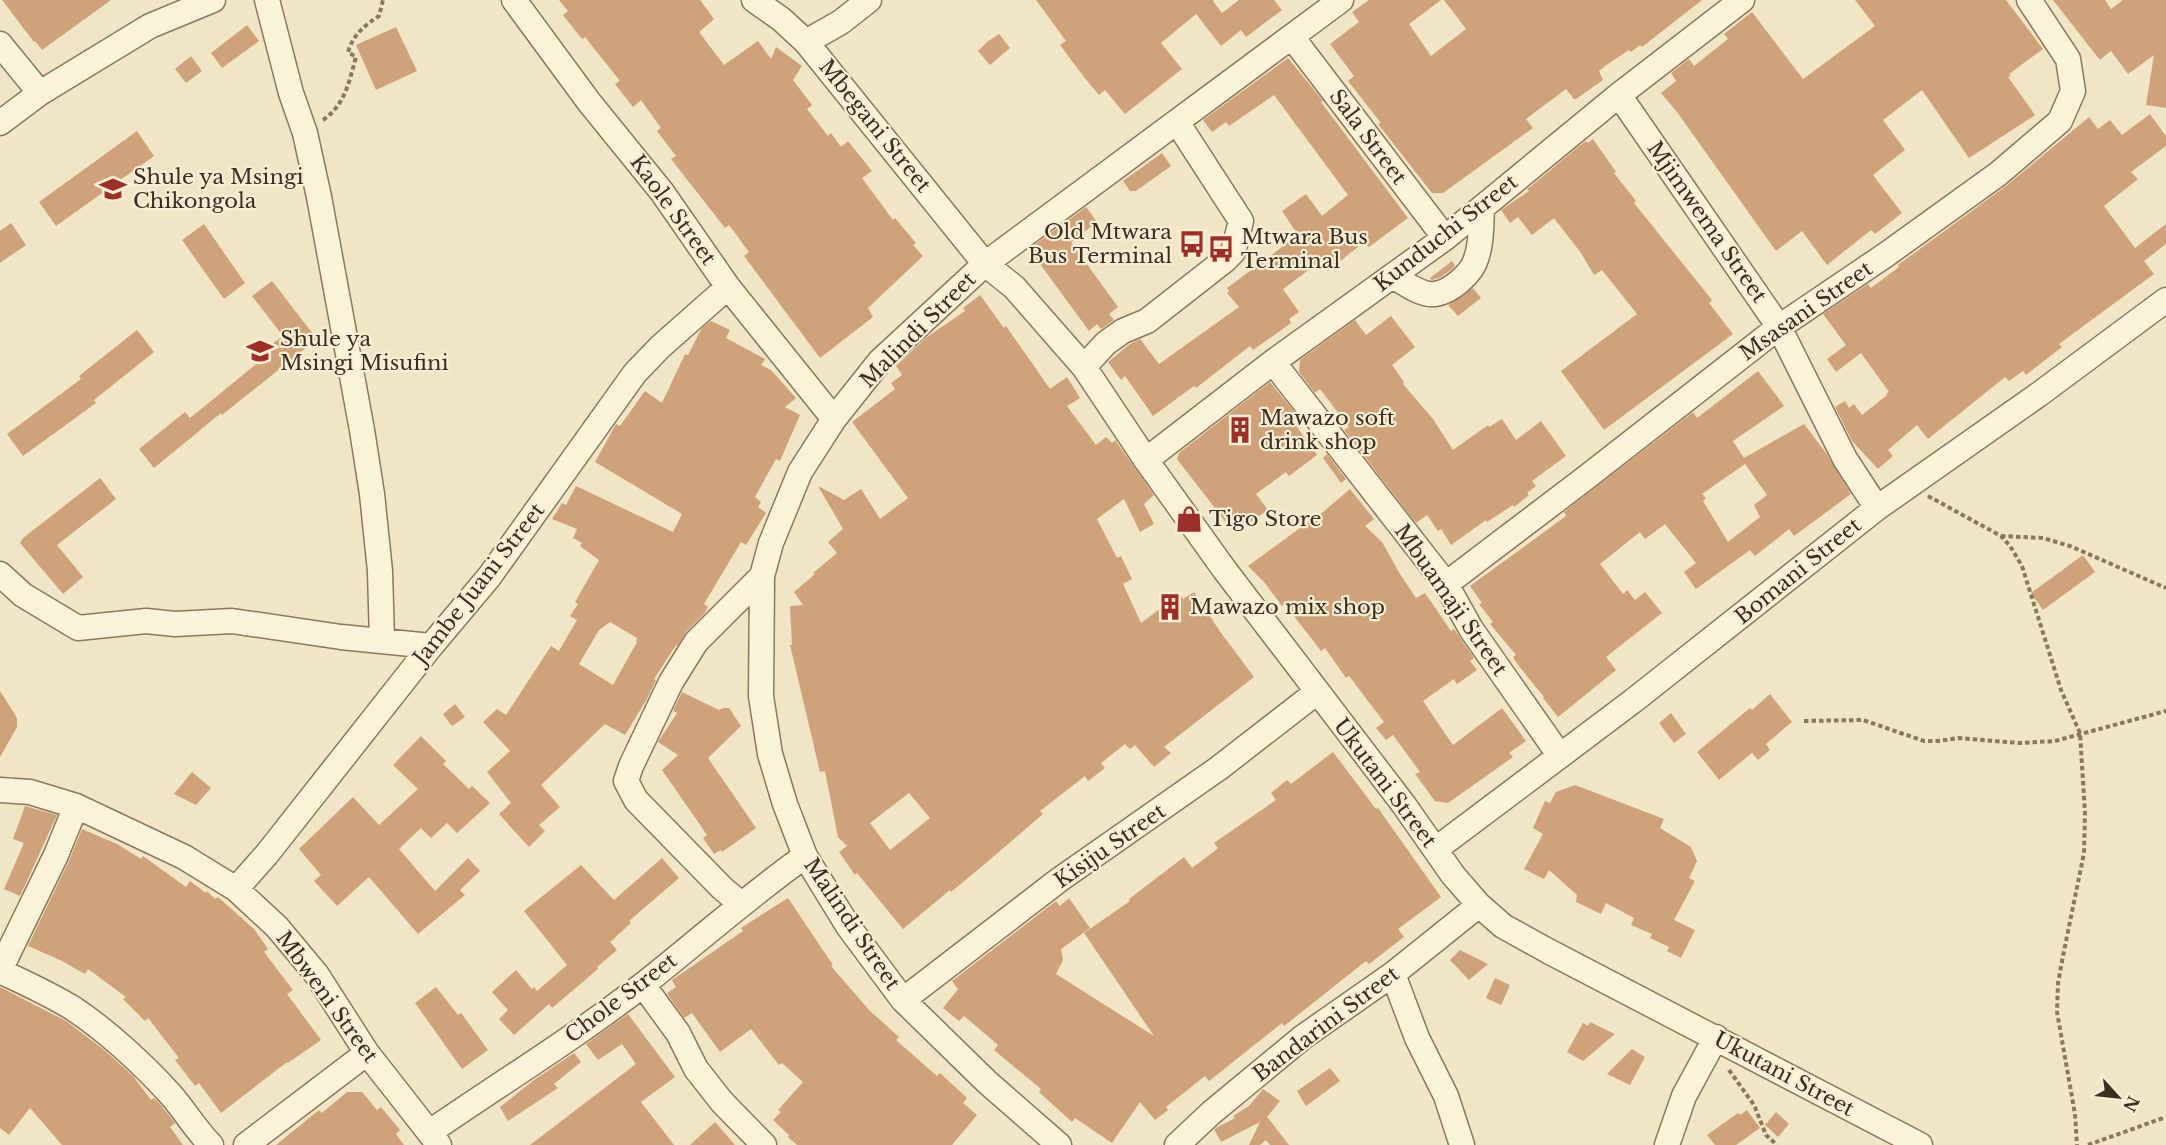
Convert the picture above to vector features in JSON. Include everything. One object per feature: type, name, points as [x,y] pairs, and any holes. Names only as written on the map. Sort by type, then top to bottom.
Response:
[{"type":"street","points":[[0,123],[40,93],[150,26],[213,0]]},
{"type":"street","points":[[267,0],[291,93],[305,133],[319,197],[372,494],[380,572],[382,641]]},
{"type":"street","name":"Kaole Street","points":[[514,0],[589,102],[662,192],[728,287],[834,419]]},
{"type":"street","name":"Mbegani Street","points":[[754,0],[782,19],[806,42],[985,264]]},
{"type":"street","points":[[806,42],[841,22],[868,0]]},
{"type":"street","name":"Malindi Street","points":[[1059,1145],[987,1082],[903,1000],[848,926],[805,856],[785,804],[770,754],[766,731],[761,696],[762,576],[771,543],[800,472],[834,419],[880,361],[985,264],[1341,0]]},
{"type":"street","name":"Kunduchi Street","points":[[1146,460],[1273,362],[1445,238],[1619,95],[1742,0]]},
{"type":"street","name":"Msasani Street","points":[[1446,584],[1779,327],[1887,254],[1998,174],[2060,121],[2073,91],[2068,59],[2029,0]]},
{"type":"street","name":"Sala Street","points":[[1292,37],[1445,238]]},
{"type":"street","points":[[0,44],[40,93]]},
{"type":"street","name":"Mjimwema Street","points":[[1619,95],[1779,327],[1845,459],[1877,508]]},
{"type":"street","points":[[1084,367],[1106,343],[1124,330],[1147,321],[1233,252],[1241,221],[1177,122]]},
{"type":"street","points":[[1393,276],[1412,288],[1435,294],[1461,282],[1476,261],[1481,237],[1482,208]]},
{"type":"street","name":"Ukutani Street","points":[[985,264],[1014,287],[1084,367],[1146,460],[1453,875],[1479,905],[1503,926],[1550,952],[1920,1145]]},
{"type":"street","name":"Jambe Juani Street","points":[[236,889],[267,854],[313,793],[505,556],[635,373],[660,346],[728,287]]},
{"type":"street","name":"Bomani Street","points":[[1436,849],[1717,636],[1877,508],[2166,300]]},
{"type":"street","name":"Mbuamaji Street","points":[[1273,362],[1446,584],[1471,629],[1560,756]]},
{"type":"street","points":[[0,574],[23,595],[78,628],[146,621],[175,624],[232,621],[431,646]]},
{"type":"street","points":[[741,904],[722,888],[636,800],[626,781],[672,682],[696,642],[762,576]]},
{"type":"street","name":"Kisiju Street","points":[[903,1000],[1059,880],[1219,768],[1317,692]]},
{"type":"street","name":"Mbweni Street","points":[[0,790],[30,792],[76,806],[184,857],[236,889],[277,927],[317,975],[367,1053],[434,1138]]},
{"type":"street","points":[[76,806],[56,855],[0,971],[40,990],[74,1010],[112,1038],[171,1095],[199,1133],[211,1145]]},
{"type":"street","name":"Chole Street","points":[[434,1138],[516,1075],[643,985],[741,904],[805,856]]},
{"type":"street","name":"Bandarini Street","points":[[1177,1145],[1211,1113],[1303,1036],[1393,974],[1479,905]]},
{"type":"street","points":[[1393,974],[1417,1038],[1446,1096],[1462,1145]]},
{"type":"street","points":[[643,985],[678,1033],[696,1069],[722,1102],[764,1145]]},
{"type":"street","points":[[1665,1143],[1684,1096],[1721,1040]]},
{"type":"street","points":[[246,1145],[367,1053]]},
{"type":"path","points":[[305,133],[329,116],[341,102],[356,57],[348,52],[351,42],[365,25],[379,16],[383,0]]},
{"type":"path","points":[[1910,485],[2001,536],[2010,546],[2022,566],[2061,690],[2079,733],[2085,813],[2084,853],[2058,983],[2057,1012],[2075,1114],[2077,1145]]},
{"type":"path","points":[[2001,536],[2043,538],[2070,546],[2166,588]]},
{"type":"path","points":[[1804,720],[1863,720],[1915,739],[1938,741],[1959,738],[2019,743],[2055,741],[2166,711]]},
{"type":"path","points":[[1721,1040],[1731,1076],[1754,1105],[1766,1135],[1777,1145]]},
{"type":"path","points":[[2088,1145],[2166,1117]]},
{"type":"building","points":[[2,0],[111,0],[42,50]]},
{"type":"building","points":[[559,0],[700,0],[714,19],[699,32],[724,65],[758,41],[771,59],[776,47],[802,66],[793,80],[812,105],[807,109],[828,136],[831,133],[841,147],[848,141],[872,171],[862,178],[893,220],[895,218],[916,243],[913,245],[923,256],[868,308],[873,317],[820,358],[744,256],[749,252],[729,225],[725,228],[671,159],[676,156],[657,131],[661,128],[641,100],[633,107],[615,84],[620,81],[585,37],[582,39],[563,15],[568,11]]},
{"type":"building","points":[[1036,0],[1214,0],[1222,13],[1239,0],[1274,0],[1282,10],[1246,37],[1241,30],[1221,46],[1196,14],[1161,43],[1182,69],[1125,114],[1105,90],[1099,95],[1084,77],[1060,45],[1066,41]]},
{"type":"building","points":[[1369,0],[1441,0],[1409,24],[1431,56],[1466,29],[1444,0],[1702,0],[1642,47],[1640,45],[1631,52],[1629,50],[1605,66],[1599,71],[1603,80],[1576,99],[1566,89],[1526,119],[1533,128],[1443,193],[1432,193],[1378,124],[1381,123],[1348,81],[1354,76],[1330,44],[1359,22],[1352,12]]},
{"type":"building","points":[[1855,0],[2006,0],[2043,49],[2008,77],[2035,115],[1969,158],[1922,90],[1883,120],[1905,150],[1873,175],[1902,213],[1875,234],[1871,230],[1827,265],[1802,231],[1776,251],[1661,93],[1676,81],[1671,73],[1689,59],[1694,66],[1728,39],[1724,34],[1752,12],[1803,79],[1875,26]]},
{"type":"building","points":[[2053,0],[2105,0],[2111,9],[2123,0],[2166,0],[2166,108],[2146,105],[2154,55],[2128,74],[2111,51],[2100,60]]},
{"type":"building","points":[[247,25],[259,41],[222,68],[211,53]]},
{"type":"building","points":[[396,27],[417,71],[376,90],[356,45]]},
{"type":"building","points":[[999,34],[1010,48],[990,65],[978,51]]},
{"type":"building","points":[[191,56],[202,71],[186,83],[175,69]]},
{"type":"building","points":[[1288,58],[1323,101],[1321,102],[1408,218],[1369,247],[1364,242],[1328,271],[1321,261],[1283,289],[1299,312],[1289,319],[1291,323],[1253,350],[1250,346],[1196,388],[1194,386],[1153,416],[1125,376],[1121,380],[1108,362],[1140,339],[1159,364],[1239,307],[1227,293],[1229,291],[1227,288],[1298,235],[1282,211],[1306,194],[1322,216],[1348,195],[1274,95],[1229,126],[1226,122],[1212,132],[1203,120]]},
{"type":"building","points":[[2150,114],[2166,136],[2166,146],[2131,172],[2138,179],[2104,206],[2135,248],[2166,224],[2166,244],[2144,261],[2154,274],[2059,344],[2062,347],[2026,375],[2023,371],[2009,381],[2005,377],[1928,439],[1917,425],[1888,450],[1893,456],[1878,469],[1852,441],[1835,407],[1845,401],[1849,408],[1854,404],[1862,415],[1889,392],[1861,353],[1836,372],[1827,359],[1846,345],[1823,314],[1868,284],[1871,288],[1899,267],[1898,265],[2006,186],[2089,117],[2098,129],[2110,120],[2122,135]]},
{"type":"building","points":[[137,131],[154,156],[56,226],[39,202]]},
{"type":"building","points":[[1593,139],[1616,172],[1614,173],[1636,201],[1634,203],[1712,300],[1709,303],[1733,334],[1604,430],[1561,371],[1637,314],[1602,270],[1594,275],[1581,253],[1554,218],[1532,235],[1518,217],[1510,223],[1501,210],[1529,191],[1527,189],[1586,141],[1588,143]]},
{"type":"building","points":[[1162,153],[1171,166],[1136,191],[1130,191],[1123,181]]},
{"type":"building","points":[[1086,207],[1097,222],[1071,242],[1118,307],[1109,314],[1114,320],[1101,329],[1097,324],[1089,331],[1029,249]]},
{"type":"building","points":[[11,223],[26,245],[0,263],[0,231]]},
{"type":"building","points":[[204,224],[245,283],[224,299],[182,240]]},
{"type":"building","points":[[1452,261],[1455,266],[1451,270],[1441,277],[1432,280],[1430,278]]},
{"type":"building","points":[[272,281],[317,339],[154,468],[139,449],[185,412],[190,418],[260,361],[256,356],[283,336],[252,296]]},
{"type":"building","points":[[1473,288],[1481,298],[1458,316],[1448,305]]},
{"type":"building","points":[[980,295],[1004,328],[1006,326],[1050,389],[1067,377],[1080,398],[1067,406],[1096,445],[1106,437],[1112,443],[1115,440],[1154,495],[1144,504],[1154,524],[1140,532],[1124,499],[1097,519],[1117,558],[1121,556],[1132,579],[1123,584],[1141,623],[1180,594],[1183,599],[1194,592],[1254,677],[1164,747],[1171,753],[1154,767],[1135,745],[1130,749],[1125,744],[1101,763],[1105,768],[1088,781],[1085,776],[1040,811],[1043,814],[951,892],[950,890],[903,929],[857,873],[855,875],[839,852],[847,846],[838,837],[825,771],[820,772],[790,645],[792,645],[790,606],[803,605],[794,592],[837,553],[828,542],[843,529],[818,486],[844,500],[861,489],[880,519],[908,498],[852,422],[895,389],[891,383],[902,375],[896,366],[927,337],[965,311],[963,308]],"holes":[[[909,793],[930,818],[890,850],[870,823]]]},
{"type":"building","points":[[1391,316],[1415,347],[1392,365],[1404,382],[1403,384],[1433,419],[1453,450],[1488,425],[1489,427],[1502,419],[1516,440],[1541,421],[1566,456],[1532,481],[1536,486],[1514,507],[1513,505],[1487,522],[1486,520],[1451,545],[1441,529],[1438,531],[1427,515],[1416,523],[1344,430],[1349,427],[1320,389],[1315,393],[1299,372],[1300,360],[1355,320],[1366,335]]},
{"type":"building","points":[[711,321],[730,330],[726,338],[765,359],[761,365],[771,370],[796,398],[785,407],[800,415],[780,461],[776,459],[755,497],[761,502],[758,507],[766,513],[746,545],[741,542],[704,604],[708,607],[704,614],[676,645],[654,679],[656,680],[647,699],[625,735],[605,724],[541,785],[560,807],[539,825],[545,831],[529,847],[499,814],[511,803],[487,772],[510,751],[483,722],[497,709],[506,715],[551,646],[559,651],[577,620],[570,616],[578,604],[575,602],[599,560],[580,546],[582,543],[573,538],[577,529],[552,519],[562,503],[566,505],[576,486],[673,532],[682,514],[595,462],[616,424],[620,426],[645,391],[662,403],[685,354],[688,355],[702,328]],"holes":[[[610,622],[637,638],[637,642],[613,685],[579,664],[599,630]]]},
{"type":"building","points":[[137,330],[154,352],[94,400],[96,403],[23,456],[7,434],[81,379],[79,376]]},
{"type":"building","points":[[1758,371],[1784,406],[1733,441],[1744,458],[1804,424],[1826,453],[1851,494],[1794,536],[1789,529],[1755,556],[1750,550],[1696,589],[1684,572],[1696,563],[1665,524],[1645,539],[1640,532],[1600,564],[1623,594],[1627,590],[1635,600],[1645,592],[1662,613],[1606,657],[1616,670],[1558,717],[1518,665],[1513,657],[1516,655],[1490,624],[1493,622],[1479,604],[1482,603],[1470,586],[1566,516],[1564,512],[1693,412],[1697,418]],"holes":[[[1745,464],[1767,495],[1754,505],[1760,517],[1728,542],[1703,501],[1706,498],[1702,494]]]},
{"type":"building","points":[[1270,382],[1297,415],[1292,420],[1317,455],[1289,476],[1286,472],[1256,494],[1268,510],[1234,533],[1177,459],[1179,453]]},
{"type":"building","points":[[1327,454],[1346,479],[1341,483],[1323,458]]},
{"type":"building","points":[[100,478],[116,499],[57,545],[83,577],[63,594],[20,543],[23,538]]},
{"type":"building","points":[[1350,489],[1374,519],[1365,526],[1382,542],[1416,598],[1425,593],[1451,631],[1454,629],[1474,658],[1470,661],[1477,670],[1457,684],[1454,679],[1423,701],[1453,745],[1502,708],[1526,741],[1509,753],[1513,757],[1448,803],[1435,801],[1415,774],[1420,772],[1393,735],[1386,740],[1376,728],[1384,722],[1349,676],[1346,678],[1325,648],[1321,651],[1287,607],[1282,606],[1264,582],[1248,566],[1316,518]]},
{"type":"building","points":[[2083,555],[2095,572],[2043,610],[2031,593]]},
{"type":"building","points":[[0,691],[17,718],[17,727],[0,757]]},
{"type":"building","points":[[682,692],[719,710],[729,708],[741,726],[708,758],[756,828],[722,852],[721,850],[714,854],[703,838],[707,835],[662,770],[678,755],[658,742],[677,713],[673,711]]},
{"type":"building","points":[[1770,694],[1792,722],[1766,744],[1770,750],[1758,760],[1752,753],[1719,780],[1697,752]]},
{"type":"building","points":[[455,704],[465,717],[452,726],[443,714]]},
{"type":"building","points":[[1671,713],[1686,734],[1674,743],[1659,723]]},
{"type":"building","points":[[421,736],[446,761],[443,764],[469,789],[472,786],[490,803],[457,833],[447,823],[431,838],[421,828],[399,849],[435,891],[468,858],[480,871],[460,890],[465,895],[418,934],[369,877],[337,906],[314,881],[321,875],[299,849],[353,797],[379,825],[418,789],[393,765]]},
{"type":"building","points":[[1333,752],[1376,809],[1378,808],[1441,897],[1398,929],[1404,937],[1369,964],[1366,961],[1284,1026],[1282,1023],[1209,1081],[1205,1076],[1166,1107],[1168,1110],[1155,1120],[1140,1102],[1112,1143],[1075,1118],[1072,1122],[1039,1092],[1041,1089],[994,1050],[998,1045],[964,1016],[959,1021],[943,1008],[958,989],[952,981],[1056,901],[1060,906],[1069,898],[1090,928],[1061,949],[1063,960],[1056,974],[1154,1036],[1084,933],[1130,901],[1129,899],[1184,857],[1192,868],[1218,848],[1214,843],[1276,800],[1271,793],[1287,780],[1291,784]]},
{"type":"building","points":[[192,772],[211,788],[196,805],[174,794]]},
{"type":"building","points":[[1575,785],[1664,819],[1660,828],[1691,847],[1697,861],[1689,878],[1695,881],[1674,920],[1695,930],[1681,958],[1667,951],[1669,947],[1650,938],[1652,934],[1631,925],[1634,918],[1606,903],[1601,914],[1576,902],[1577,895],[1549,870],[1544,879],[1524,869],[1543,834],[1533,828],[1545,801],[1550,803],[1556,792]]},
{"type":"building","points":[[25,806],[57,815],[20,896],[4,889],[24,843],[13,839]]},
{"type":"building","points":[[82,829],[117,844],[141,859],[143,856],[186,887],[190,881],[206,893],[207,891],[215,899],[218,897],[254,929],[268,949],[264,952],[293,990],[287,994],[321,1040],[287,1062],[221,1113],[199,1083],[195,1086],[175,1060],[179,1058],[148,1018],[145,1021],[123,999],[126,997],[88,969],[85,974],[28,946]]},
{"type":"building","points":[[662,858],[679,878],[629,921],[631,923],[610,942],[617,950],[597,967],[598,969],[552,1008],[549,1004],[514,1035],[499,1019],[508,1010],[492,992],[516,970],[532,989],[534,987],[537,991],[567,965],[524,911],[581,865],[614,900]]},
{"type":"building","points":[[788,898],[833,965],[831,966],[869,1010],[899,1037],[896,1040],[937,1076],[940,1073],[967,1098],[963,1103],[977,1115],[952,1145],[797,1145],[773,1120],[781,1112],[778,1110],[803,1082],[782,1063],[779,1065],[751,1029],[720,1052],[692,1013],[684,1018],[670,998],[667,993],[676,987],[672,980],[743,931],[741,928]]},
{"type":"building","points":[[1460,950],[1488,964],[1469,980],[1450,960]]},
{"type":"building","points":[[1495,978],[1510,985],[1501,1005],[1486,998]]},
{"type":"building","points":[[0,987],[66,1021],[103,1049],[133,1076],[151,1100],[154,1098],[160,1104],[175,1123],[170,1127],[183,1145],[62,1145],[30,1108],[9,1135],[0,1128]]},
{"type":"building","points":[[436,987],[458,1015],[461,1013],[488,1050],[462,1069],[415,1003]]},
{"type":"building","points":[[628,1014],[675,1077],[641,1102],[674,1145],[530,1145],[636,1064],[622,1044],[598,1060],[586,1044]]},
{"type":"building","points":[[1590,1022],[1615,1034],[1583,1061],[1567,1052],[1583,1023],[1588,1026]]},
{"type":"building","points":[[1632,1049],[1645,1057],[1630,1085],[1607,1074]]},
{"type":"building","points":[[574,1053],[581,1062],[554,1084],[558,1088],[508,1121],[500,1107]]},
{"type":"building","points":[[1330,1068],[1340,1081],[1306,1106],[1297,1091]]},
{"type":"building","points":[[1263,1089],[1280,1101],[1267,1117],[1289,1145],[1270,1145],[1266,1140],[1260,1145],[1249,1145],[1260,1122],[1221,1142],[1214,1129],[1235,1118],[1233,1116],[1249,1106]]},
{"type":"building","points":[[347,1092],[362,1092],[377,1110],[381,1107],[400,1130],[396,1134],[404,1145],[276,1145],[319,1110],[322,1113]]},
{"type":"building","points":[[1747,1110],[1760,1128],[1736,1145],[1715,1145],[1707,1135],[1738,1113],[1740,1115]]},
{"type":"building","points":[[1776,1112],[1789,1124],[1778,1137],[1765,1125]]},
{"type":"building","points":[[715,1122],[735,1145],[690,1145]]},
{"type":"place","name":"Shule ya Msingi Chikongola","points":[[113,189]]},
{"type":"place","name":"Old Mtwara Bus Terminal","points":[[1192,244]]},
{"type":"place","name":"Mtwara Bus Terminal","points":[[1221,249]]},
{"type":"place","name":"Shule ya Msingi Misufini","points":[[260,351]]},
{"type":"place","name":"Mawazo soft drink shop","points":[[1240,430]]},
{"type":"place","name":"Tigo Store","points":[[1189,519]]},
{"type":"place","name":"Mawazo mix shop","points":[[1170,607]]}]
